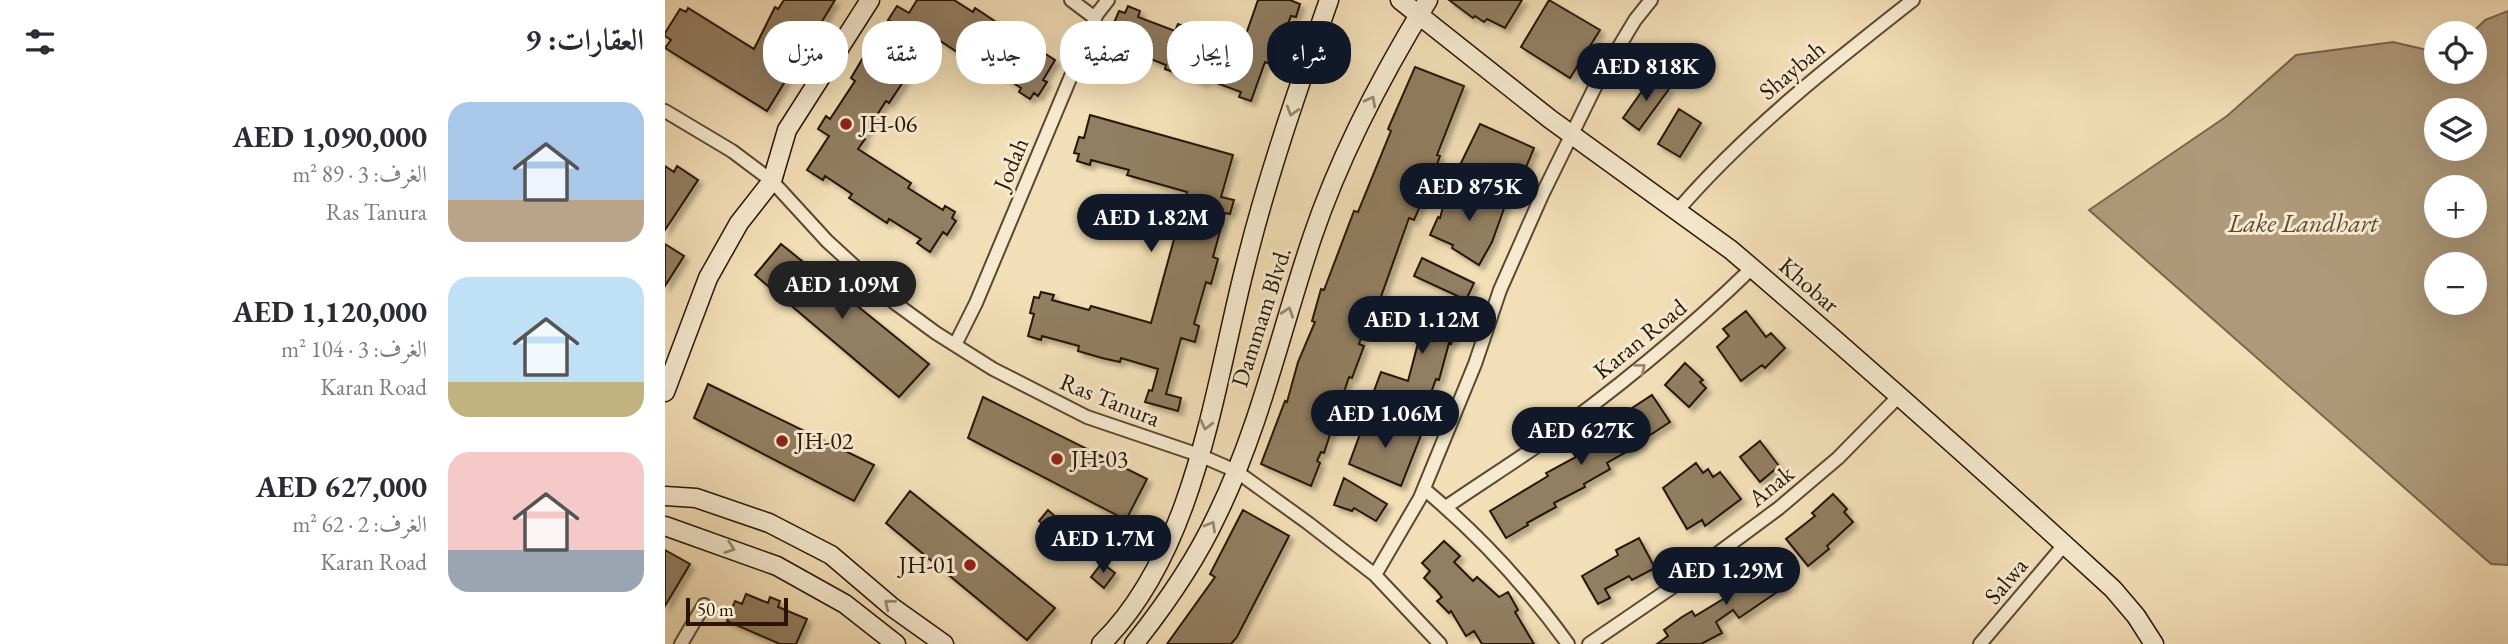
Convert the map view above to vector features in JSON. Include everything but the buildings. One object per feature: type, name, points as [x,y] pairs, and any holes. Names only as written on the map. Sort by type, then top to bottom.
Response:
[{"type":"main road","points":[[665,393],[708,278],[739,223],[772,181],[787,130],[870,0]]},
{"type":"main road","name":"Dammam Blvd.","points":[[1101,644],[1131,610],[1160,563],[1182,510],[1199,455],[1246,261],[1300,82],[1329,0]]},
{"type":"main road","name":"Khobar","points":[[1400,0],[1423,7],[1571,134],[1752,268],[2113,589],[2136,616],[2154,644]]},
{"type":"main road","name":"Dammam Blvd.","points":[[1134,644],[1162,609],[1217,516],[1246,446],[1318,223],[1354,134],[1423,7]]},
{"type":"main road","points":[[665,496],[696,498],[769,523],[831,555],[892,607],[944,644]]},
{"type":"main road","points":[[665,526],[777,566],[845,604],[896,644]]},
{"type":"street","points":[[1071,0],[1095,18]]},
{"type":"street","name":"Jodah","points":[[955,345],[1095,18],[1108,0]]},
{"type":"street","points":[[1374,575],[1424,489],[1475,364],[1500,290],[1571,134],[1596,85],[1635,20],[1651,0]]},
{"type":"street","name":"Shaybah","points":[[1677,211],[1700,184],[1768,118],[1913,0]]},
{"type":"street","name":"Ras Tanura","points":[[665,111],[732,151],[772,181],[827,241],[895,303],[955,345],[993,369],[1087,417],[1199,455],[1236,471],[1374,575],[1440,644]]},
{"type":"street","name":"Karan Road","points":[[1446,507],[1534,448],[1637,371],[1677,339],[1752,268]]},
{"type":"street","name":"Anak","points":[[1589,644],[1681,581],[1779,508],[1838,458],[1899,396]]},
{"type":"street","points":[[1424,489],[1446,507],[1497,559],[1568,644]]},
{"type":"street","name":"Salwa","points":[[1980,644],[2064,545]]},
{"type":"street","points":[[682,644],[704,604]]},
{"type":"water","name":"Lake Landhart","points":[[2508,11],[2508,565],[2491,564],[2089,210],[2227,116],[2296,55],[2393,42],[2424,49],[2424,84],[2487,84],[2487,21],[2484,21]]},
{"type":"place","name":"JH-06","points":[[846,124]]},
{"type":"place","name":"JH-02","points":[[782,441]]},
{"type":"place","name":"JH-03","points":[[1057,459]]},
{"type":"place","name":"JH-01","points":[[970,565]]}]
